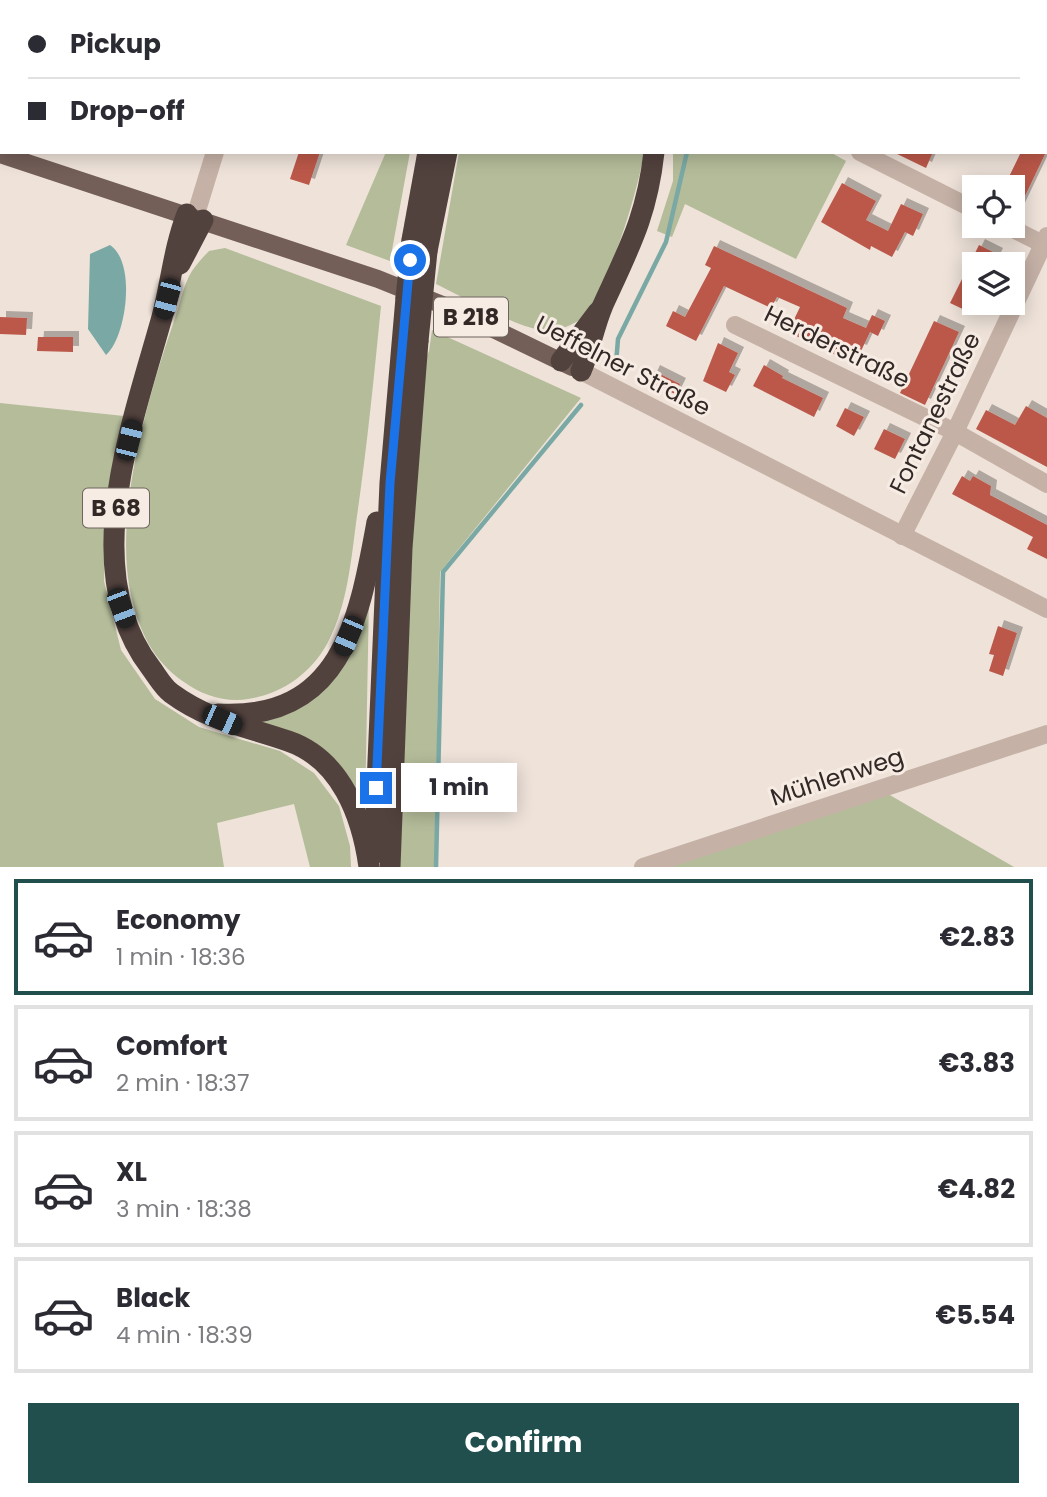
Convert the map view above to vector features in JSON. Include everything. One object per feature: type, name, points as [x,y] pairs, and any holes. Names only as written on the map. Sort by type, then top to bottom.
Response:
[{"type":"highway","name":"B 68","points":[[372,867],[390,483],[410,337],[428,154]]},
{"type":"highway","name":"B 68","points":[[420,246],[434,154]]},
{"type":"highway","points":[[420,246],[446,154]]},
{"type":"highway","points":[[561,361],[602,308],[629,253],[642,219],[654,154]]},
{"type":"highway","name":"B 68","points":[[195,217],[173,275],[123,463],[115,512],[115,559],[121,608],[136,649],[169,691],[206,713],[239,728],[290,741],[323,759],[347,791],[372,867]]},
{"type":"highway","points":[[581,371],[594,340],[602,308]]},
{"type":"highway","name":"B 68","points":[[390,867],[410,337]]},
{"type":"highway","name":"B 68","points":[[206,713],[242,715],[275,709],[302,697],[323,680],[340,654],[355,618],[378,514],[390,483]]},
{"type":"main road","name":"Ueffelner Straße","points":[[0,154],[195,217],[438,303],[581,371]]},
{"type":"street","points":[[195,217],[214,154]]},
{"type":"street","points":[[870,155],[962,203]]},
{"type":"street","points":[[1025,233],[1046,242]]},
{"type":"street","name":"Fontanestraße","points":[[902,536],[1046,242]]},
{"type":"street","name":"Herderstraße","points":[[735,325],[955,432],[1047,484]]},
{"type":"street","name":"Ueffelner Straße","points":[[581,371],[1047,609]]},
{"type":"street","name":"Mühlenweg","points":[[652,866],[1047,734]]},
{"type":"green space","points":[[385,154],[410,154],[390,261],[346,245]]},
{"type":"green space","points":[[459,154],[644,154],[620,242],[600,290],[579,320],[556,330],[538,330],[509,320],[436,284]]},
{"type":"green space","points":[[673,154],[834,154],[846,161],[796,259],[685,204],[672,237],[657,231],[673,181]]},
{"type":"green space","points":[[225,248],[381,306],[361,490],[340,614],[320,655],[294,681],[272,693],[240,700],[223,699],[198,691],[164,665],[149,644],[138,621],[127,563],[126,529],[136,457],[164,351],[192,271],[209,251]]},
{"type":"green space","points":[[432,330],[581,398],[440,572],[435,867],[399,867],[402,689],[425,360]]},
{"type":"green space","points":[[0,403],[124,416],[107,511],[104,581],[121,650],[155,699],[199,727],[280,751],[314,773],[339,806],[350,846],[351,867],[310,867],[294,804],[217,823],[224,867],[0,867]]},
{"type":"green space","points":[[369,597],[365,812],[354,787],[238,722],[276,718],[305,704]]},
{"type":"green space","points":[[888,794],[1014,867],[670,867]]},
{"type":"water","points":[[110,245],[124,267],[126,300],[119,333],[106,355],[88,329],[90,254]]},
{"type":"building","points":[[298,154],[319,154],[309,185],[290,179]]},
{"type":"building","points":[[897,154],[932,154],[926,168]]},
{"type":"building","points":[[1020,154],[1045,154],[1025,196],[1025,175],[1010,175]]},
{"type":"building","points":[[842,183],[876,201],[866,220],[888,231],[901,204],[923,214],[913,236],[905,232],[892,257],[871,246],[870,250],[821,222]]},
{"type":"building","points":[[979,245],[993,252],[976,252]]},
{"type":"building","points":[[714,246],[847,308],[843,318],[866,328],[872,315],[885,321],[878,336],[870,332],[861,351],[851,347],[846,360],[788,332],[800,307],[777,297],[771,308],[724,286],[696,341],[666,326],[673,311],[685,317],[711,268],[705,265]]},
{"type":"building","points":[[962,279],[962,309],[950,303]]},
{"type":"building","points":[[0,317],[27,318],[26,335],[0,334]]},
{"type":"building","points":[[934,321],[959,332],[925,405],[900,393]]},
{"type":"building","points":[[38,337],[73,337],[73,352],[37,351]]},
{"type":"building","points":[[718,343],[738,353],[729,372],[735,375],[726,392],[703,381]]},
{"type":"building","points":[[764,365],[783,376],[782,378],[823,398],[814,417],[753,386]]},
{"type":"building","points":[[654,371],[680,384],[675,394],[649,382]]},
{"type":"building","points":[[1026,406],[1047,418],[1047,467],[976,429],[986,410],[1015,425]]},
{"type":"building","points":[[845,408],[864,417],[854,436],[836,426]]},
{"type":"building","points":[[884,429],[905,439],[895,459],[874,449]]},
{"type":"building","points":[[962,476],[970,481],[973,476],[991,486],[990,495],[1047,525],[1047,559],[1027,549],[1033,537],[952,494]]},
{"type":"building","points":[[998,626],[1017,633],[1003,676],[989,671],[994,655],[989,654]]},
{"type":"waterway","points":[[616,364],[618,339],[666,242],[687,154]]},
{"type":"waterway","points":[[436,867],[443,572],[581,405]]},
{"type":"route","points":[[376,788],[390,483],[410,260]]}]
